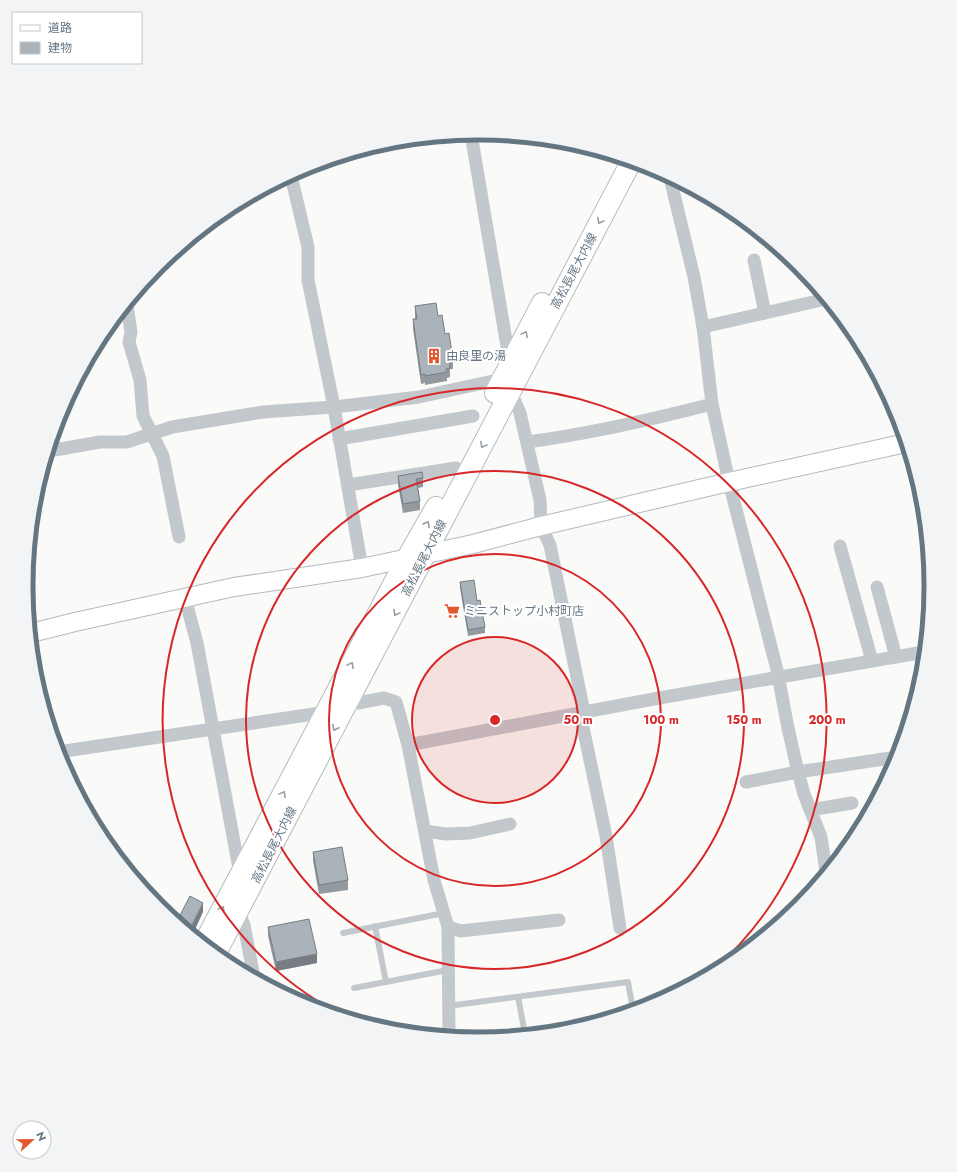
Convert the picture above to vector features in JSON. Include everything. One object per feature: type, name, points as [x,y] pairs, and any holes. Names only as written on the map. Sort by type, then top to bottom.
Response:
[{"type":"main road","name":"高松長尾大内線","points":[[207,939],[326,712],[343,697],[427,554],[508,378],[617,162]]},
{"type":"main road","name":"高松長尾大内線","points":[[219,948],[239,913],[343,697],[407,558],[456,468],[628,166]]},
{"type":"street","points":[[472,140],[508,378],[520,413],[540,500],[541,526],[550,545],[606,836],[620,928]]},
{"type":"street","points":[[291,181],[308,247],[308,280],[334,407],[362,568]]},
{"type":"street","points":[[671,184],[694,277],[703,327],[712,404],[729,482],[778,678],[798,772],[810,810],[821,837],[825,865]]},
{"type":"street","points":[[754,260],[765,313]]},
{"type":"street","points":[[703,327],[821,301]]},
{"type":"street","points":[[128,311],[131,332],[129,342],[140,380],[143,416],[163,456],[179,537]]},
{"type":"street","points":[[55,450],[100,442],[127,442],[172,427],[263,412],[334,407],[420,397],[508,378]]},
{"type":"street","points":[[527,442],[563,438],[622,426],[712,404]]},
{"type":"street","points":[[339,438],[473,416]]},
{"type":"street","points":[[36,632],[234,587],[362,568],[427,554],[729,482],[900,444]]},
{"type":"street","points":[[348,485],[456,468]]},
{"type":"street","points":[[840,546],[872,661]]},
{"type":"street","points":[[877,587],[896,657]]},
{"type":"street","points":[[185,598],[197,643],[238,863],[244,869]]},
{"type":"street","points":[[408,745],[582,712],[918,653]]},
{"type":"street","points":[[343,697],[358,703],[384,698],[396,702],[408,745],[434,880],[448,927],[449,1031]]},
{"type":"street","points":[[65,751],[326,712]]},
{"type":"street","points":[[746,782],[798,772],[889,758]]},
{"type":"street","points":[[810,810],[852,803]]},
{"type":"street","points":[[425,831],[446,834],[470,833],[510,824]]},
{"type":"street","points":[[239,913],[244,925],[253,970]]},
{"type":"street","points":[[448,927],[461,931],[559,920]]},
{"type":"lane","points":[[342,933],[444,913]]},
{"type":"lane","points":[[375,926],[386,982]]},
{"type":"lane","points":[[354,988],[448,970]]},
{"type":"lane","points":[[448,1006],[628,982],[632,1004]]},
{"type":"lane","points":[[518,997],[524,1029]]},
{"type":"building","name":"由良里の湯","points":[[436,303],[438,316],[442,315],[445,334],[449,333],[453,360],[449,360],[450,368],[446,369],[447,372],[425,376],[425,374],[421,375],[413,319],[417,319],[415,306]]},
{"type":"building","points":[[422,472],[423,478],[416,479],[420,501],[403,504],[398,476]]},
{"type":"building","points":[[474,580],[477,601],[480,600],[485,627],[468,630],[460,582]]},
{"type":"building","points":[[342,847],[348,880],[319,885],[313,852]]},
{"type":"building","points":[[190,896],[203,903],[191,926],[180,916]]},
{"type":"building","points":[[309,919],[317,954],[276,962],[268,927]]},
{"type":"place","name":"由良里の湯","points":[[434,356]]},
{"type":"place","name":"ミニストップ小村町店","points":[[452,611]]}]
